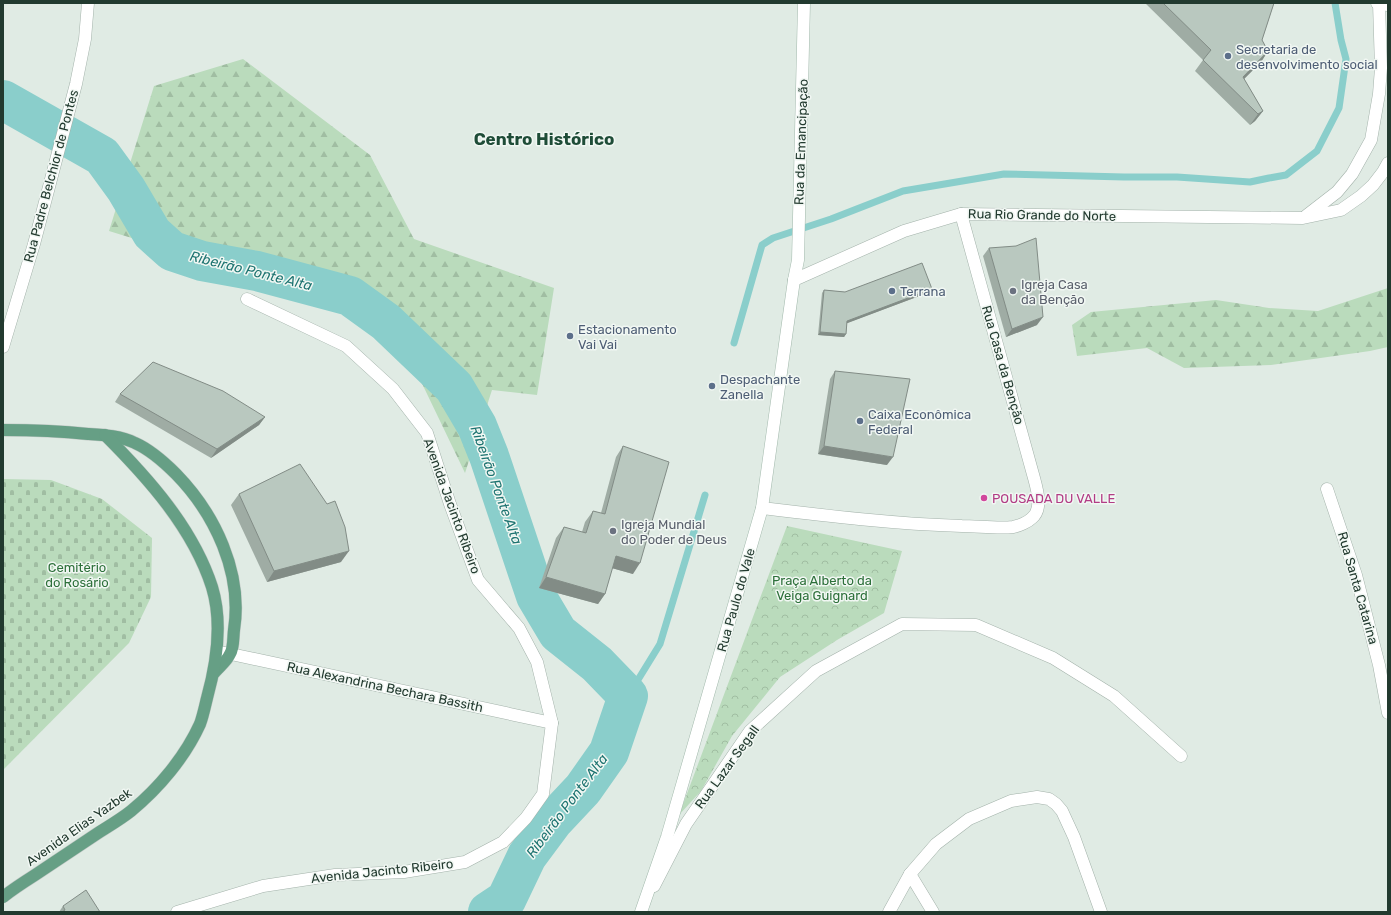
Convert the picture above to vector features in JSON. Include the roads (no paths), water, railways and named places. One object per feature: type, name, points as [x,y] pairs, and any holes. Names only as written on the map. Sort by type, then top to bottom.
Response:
[{"type":"main road","points":[[3,430],[57,431],[105,435],[136,443],[160,458],[190,489],[207,514],[222,543],[235,588],[236,618],[231,654]]},
{"type":"main road","name":"Avenida Elias Yazbek","points":[[4,897],[131,811],[152,792],[186,750],[197,730],[214,673],[217,652],[218,623],[212,588],[195,549],[179,521],[165,501],[129,459],[105,435]]},
{"type":"main road","name":"Avenida Elias Yazbek","points":[[214,673],[231,654]]},
{"type":"street","name":"Rua Padre Belchior de Pontes","points":[[3,347],[34,244],[76,84],[85,39],[88,3]]},
{"type":"street","name":"Rua da Emancipação","points":[[794,280],[798,260],[802,155],[804,3]]},
{"type":"street","points":[[1303,218],[1337,192],[1352,174],[1371,140],[1383,98],[1385,68],[1381,4]]},
{"type":"street","name":"Rua Rio Grande do Norte","points":[[794,280],[904,231],[961,214],[1303,218],[1341,210],[1373,186],[1388,163]]},
{"type":"street","name":"Rua Casa da Benção","points":[[762,508],[838,517],[937,525],[1014,527],[1028,522],[1034,517],[1038,507],[1038,495],[1034,478],[961,214]]},
{"type":"street","name":"Rua Paulo do Vale","points":[[642,910],[669,830],[762,508],[794,280]]},
{"type":"street","name":"Avenida Jacinto Ribeiro","points":[[177,912],[263,886],[335,875],[404,872],[465,862],[503,842],[526,818],[543,794],[552,723],[537,662],[519,628],[478,580],[450,504],[427,433],[393,389],[346,346],[247,299]]},
{"type":"street","name":"Rua Santa Catarina","points":[[1328,489],[1356,575],[1379,666],[1388,713]]},
{"type":"street","name":"Rua Lazar Segall","points":[[642,910],[686,824],[750,731],[816,671],[902,624],[976,625],[1053,658],[1114,696],[1181,756]]},
{"type":"street","name":"Rua Alexandrina Bechara Bassith","points":[[217,652],[552,723]]},
{"type":"street","points":[[889,912],[910,874],[936,844],[969,819],[1011,801],[1037,797],[1049,799],[1062,811],[1074,836],[1101,912]]},
{"type":"street","points":[[910,874],[933,912]]},
{"type":"waterway","points":[[734,343],[762,245],[773,238],[831,219],[903,191],[1004,174],[1177,177],[1250,182],[1286,175],[1317,151],[1339,108],[1346,59],[1341,40],[1335,3]]},
{"type":"waterway","name":"Ribeirão Ponte Alta","points":[[3,100],[102,156],[126,189],[152,233],[172,251],[202,261],[257,271],[350,296],[386,322],[454,387],[477,426],[489,456],[536,596],[558,633],[597,664],[628,696],[609,752],[583,789],[553,821],[527,856],[506,900],[488,912]]},
{"type":"waterway","points":[[628,696],[660,644],[705,495]]},
{"type":"place","name":"Secretaria de desenvolvimento social","points":[[1228,56]]},
{"type":"place","name":"Terrana","points":[[892,291]]},
{"type":"place","name":"Igreja Casa da Benção","points":[[1013,291]]},
{"type":"place","name":"Estacionamento Vai Vai","points":[[570,336]]},
{"type":"place","name":"Despachante Zanella","points":[[712,386]]},
{"type":"place","name":"Caixa Econômica Federal","points":[[860,421]]},
{"type":"place","name":"POUSADA DU VALLE","points":[[984,498]]},
{"type":"place","name":"Igreja Mundial do Poder de Deus","points":[[613,531]]},
{"type":"district","name":"Centro Histórico","points":[[544,139]]},
{"type":"park label","name":"Cemitério do Rosário","points":[[77,574]]},
{"type":"park label","name":"Praça Alberto da Veiga Guignard","points":[[822,588]]}]
